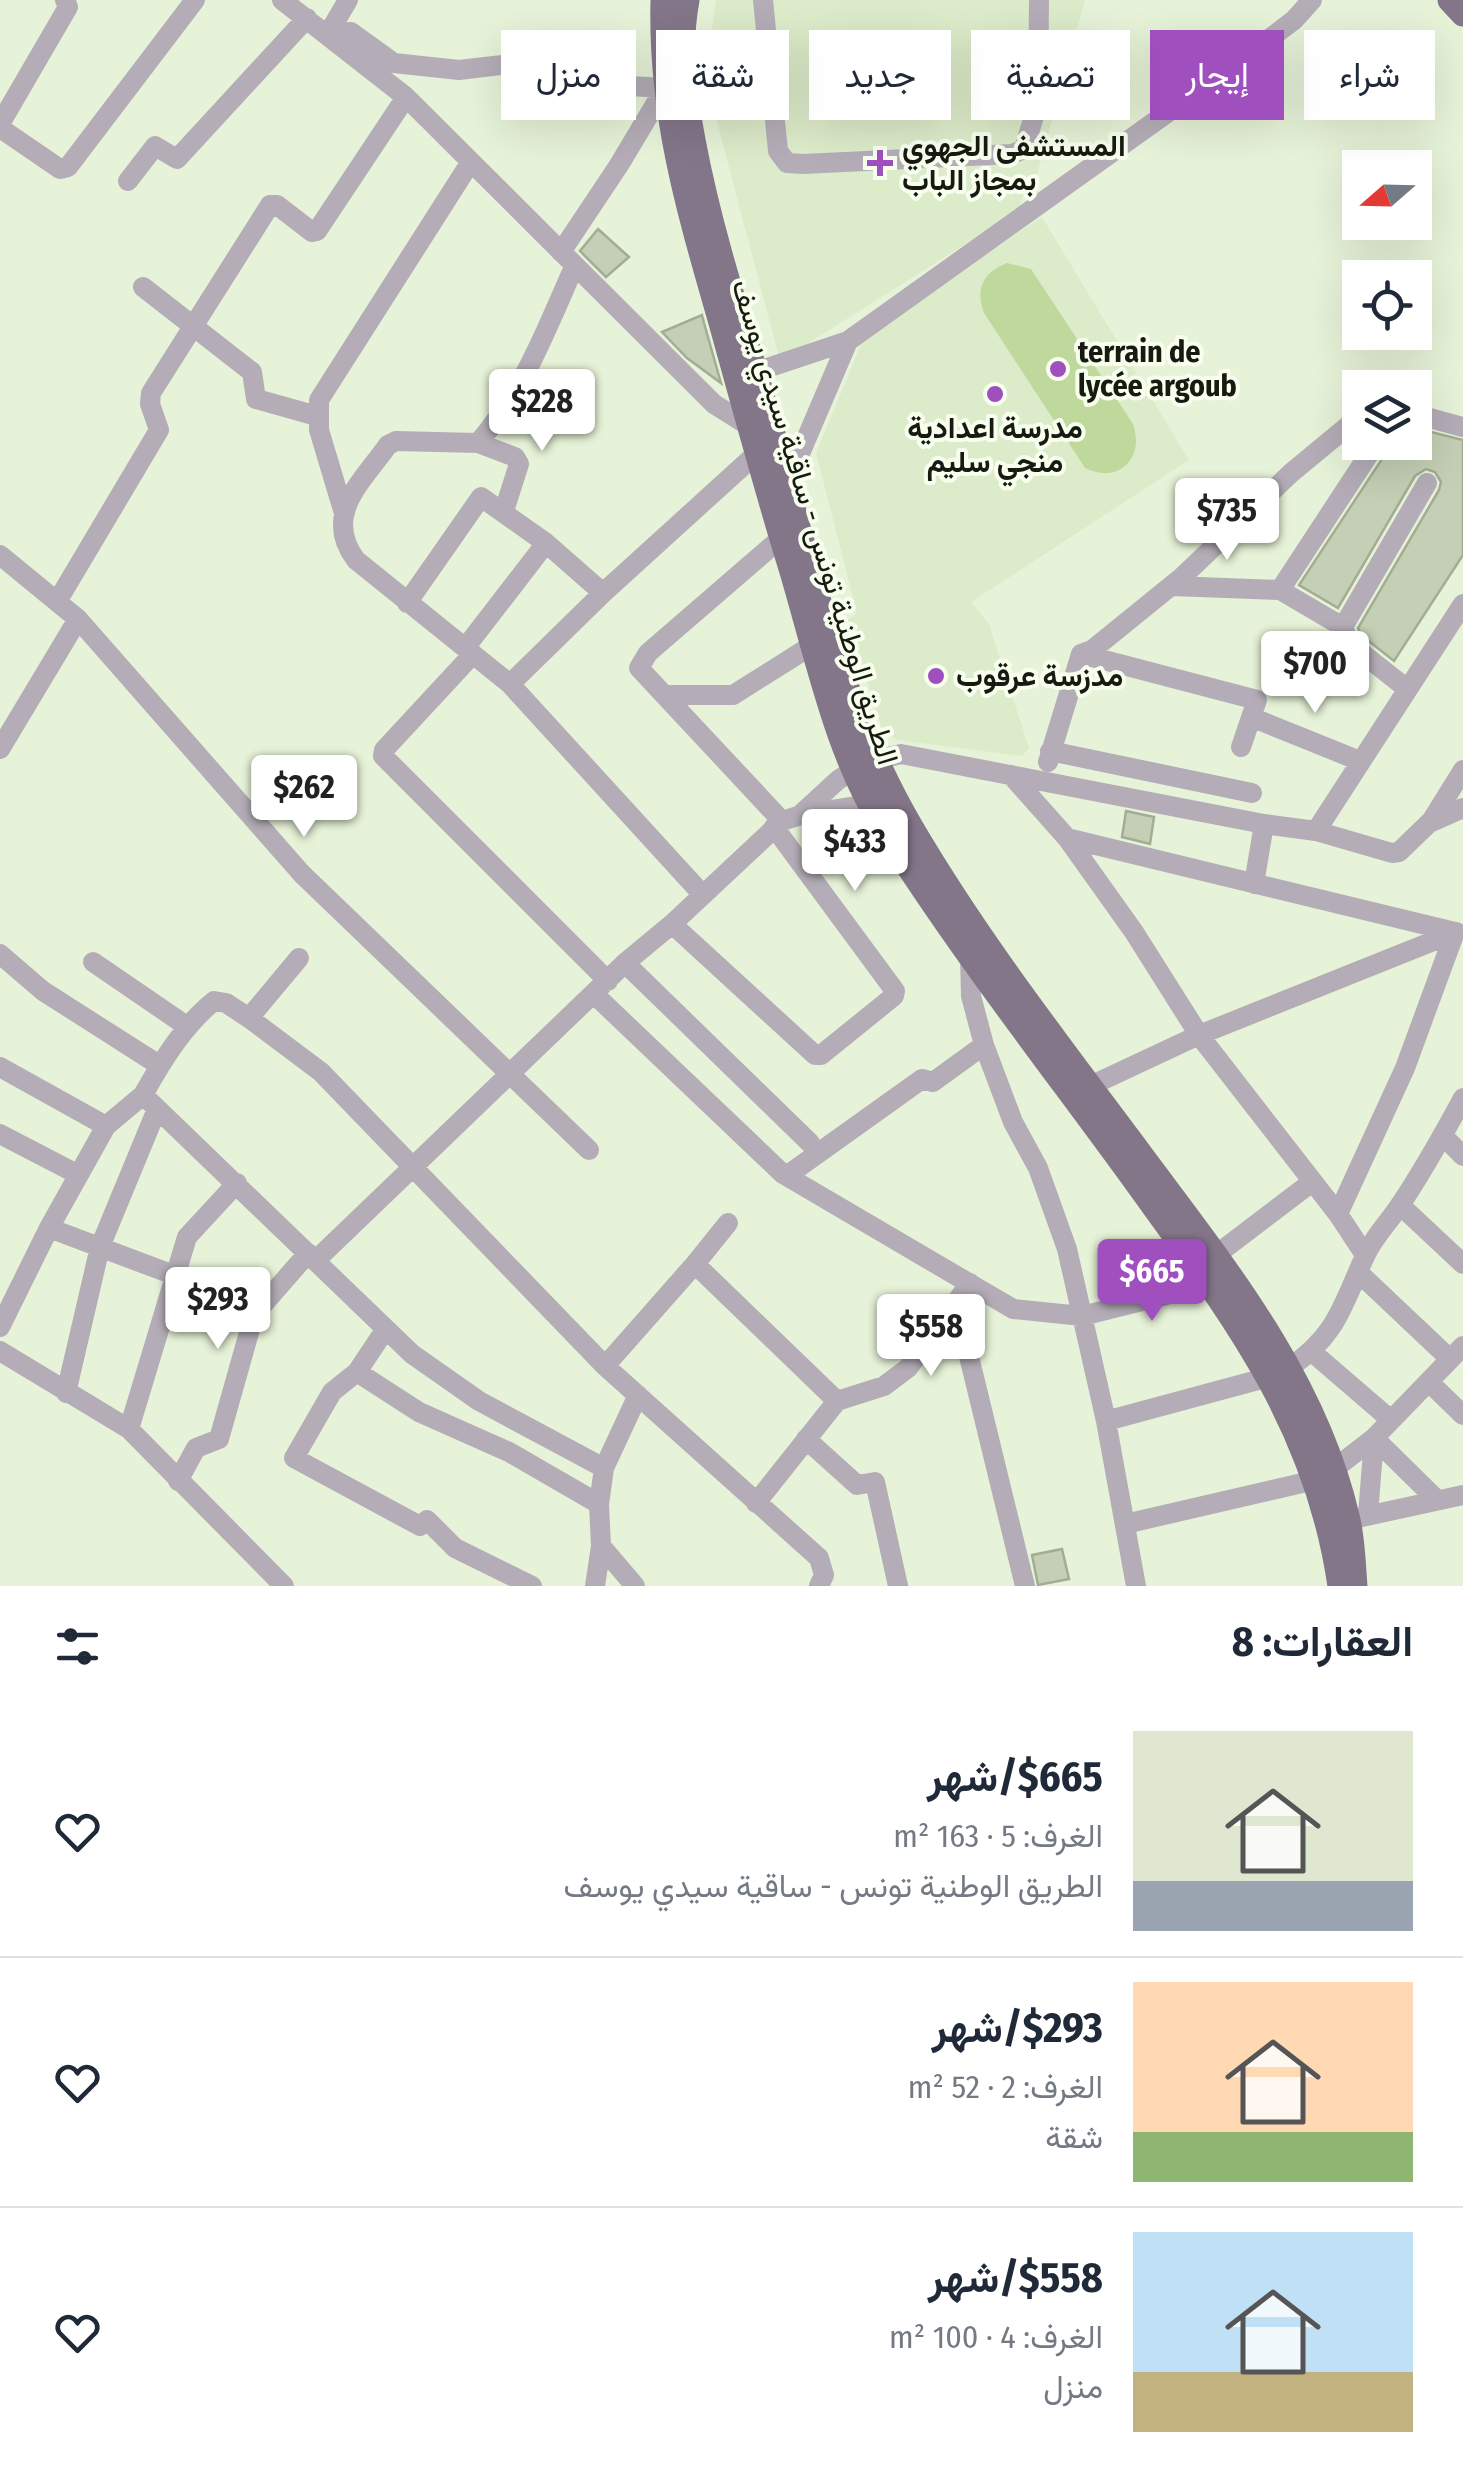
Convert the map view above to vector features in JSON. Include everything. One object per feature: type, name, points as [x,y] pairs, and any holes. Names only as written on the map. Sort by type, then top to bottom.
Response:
[{"type":"main road","name":"الطريق الوطنية تونس - ساقية سيدي يوسف","points":[[663,0],[664,30]]},
{"type":"main road","name":"الطريق الوطنية تونس - ساقية سيدي يوسف","points":[[682,30],[686,0]]},
{"type":"main road","points":[[1450,0],[1463,14]]},
{"type":"main road","name":"الطريق الوطنية تونس - ساقية سيدي يوسف","points":[[671,120],[686,204],[756,454],[781,538],[851,702],[870,804],[970,957],[1244,1333],[1279,1372]]},
{"type":"main road","name":"الطريق الوطنية تونس - ساقية سيدي يوسف","points":[[690,120],[702,194],[787,484],[813,609],[814,644],[865,765],[909,823],[958,904],[1263,1322],[1279,1372],[1324,1474],[1358,1517],[1355,1586]]},
{"type":"main road","name":"الطريق الوطنية تونس - ساقية سيدي يوسف","points":[[1324,1474],[1340,1586]]},
{"type":"street","points":[[65,0],[68,6],[0,126],[60,169],[68,166],[195,0]]},
{"type":"street","points":[[282,0],[406,97],[714,404],[748,426]]},
{"type":"street","points":[[328,34],[348,0]]},
{"type":"street","points":[[763,0],[765,30]]},
{"type":"street","points":[[774,120],[778,152],[787,163],[1012,154],[1024,149],[1038,103],[1039,0]]},
{"type":"street","points":[[755,372],[848,341],[1248,55],[1294,20],[1312,0]]},
{"type":"street","points":[[128,182],[156,146],[177,159],[307,18]]},
{"type":"street","points":[[328,34],[351,32],[394,63],[459,70],[536,61],[593,84],[656,88]]},
{"type":"street","points":[[58,600],[159,430],[150,404],[151,393],[270,205],[277,205],[312,232],[318,231],[406,97]]},
{"type":"street","points":[[478,443],[508,407],[530,366],[568,259],[656,103]]},
{"type":"street","points":[[344,510],[317,416],[319,400],[470,163]]},
{"type":"street","points":[[143,287],[252,372],[256,398],[317,416]]},
{"type":"street","points":[[787,484],[848,341]]},
{"type":"street","points":[[1432,419],[1463,428]]},
{"type":"street","points":[[1080,654],[1092,650],[1172,586],[1342,431]]},
{"type":"street","points":[[504,511],[519,464],[515,458],[478,443],[396,441],[388,445],[340,519],[350,551],[510,684],[702,894]]},
{"type":"street","points":[[510,684],[756,454]]},
{"type":"street","points":[[1280,590],[1365,460]]},
{"type":"street","points":[[1343,627],[1426,483]]},
{"type":"street","points":[[408,603],[482,497],[546,543],[603,593]]},
{"type":"street","points":[[672,924],[815,1055],[821,1055],[894,996],[786,821],[643,676],[639,663],[781,538]]},
{"type":"street","points":[[546,543],[469,651],[384,750],[383,756],[783,1174],[1013,1310],[1082,1316],[1210,1284]]},
{"type":"street","points":[[0,555],[78,619],[280,851],[589,1150]]},
{"type":"street","points":[[1172,586],[1280,590],[1343,627],[1349,643],[1406,688]]},
{"type":"street","points":[[1316,831],[1406,688],[1462,608]]},
{"type":"street","points":[[3,737],[78,619]]},
{"type":"street","points":[[664,695],[733,695],[814,644]]},
{"type":"street","points":[[1080,654],[1258,700],[1241,746]]},
{"type":"street","points":[[1043,782],[1080,654]]},
{"type":"street","points":[[1251,718],[1360,762]]},
{"type":"street","points":[[1050,752],[1252,793]]},
{"type":"street","points":[[178,1481],[196,1448],[219,1439],[254,1315],[312,1257],[414,1169],[625,963],[786,821],[838,780],[865,765],[902,754],[1316,831],[1392,853],[1399,852],[1429,824],[1463,770]]},
{"type":"street","points":[[1011,775],[1067,838],[1134,932],[1199,1034],[1338,1214],[1362,1264],[1457,1352],[1374,1438],[1324,1474],[1125,1524]]},
{"type":"street","points":[[786,821],[870,804]]},
{"type":"street","points":[[1429,824],[1463,808]]},
{"type":"street","points":[[1254,884],[1264,824]]},
{"type":"street","points":[[1067,838],[1459,931]]},
{"type":"street","points":[[1090,1086],[1199,1034],[1459,931]]},
{"type":"street","points":[[1338,1214],[1405,1068],[1459,931]]},
{"type":"street","points":[[0,954],[42,991],[160,1065]]},
{"type":"street","points":[[970,957],[972,996],[984,1045],[1014,1122],[1038,1168],[1067,1250],[1106,1422],[1134,1585]]},
{"type":"street","points":[[250,1018],[299,958]]},
{"type":"street","points":[[93,962],[188,1027]]},
{"type":"street","points":[[625,963],[810,1143]]},
{"type":"street","points":[[66,1393],[100,1247],[160,1065],[188,1027],[218,999],[250,1018],[320,1072],[605,1366],[818,1558],[824,1575],[819,1586]]},
{"type":"street","points":[[783,1174],[792,1172],[922,1080],[933,1082],[984,1045]]},
{"type":"street","points":[[0,1067],[106,1126]]},
{"type":"street","points":[[1106,1422],[1279,1372],[1312,1352],[1328,1334],[1362,1264],[1463,1098]]},
{"type":"street","points":[[0,1327],[77,1174],[106,1126],[150,1102]]},
{"type":"street","points":[[150,1102],[412,1354],[479,1401],[604,1468]]},
{"type":"street","points":[[0,1134],[77,1174]]},
{"type":"street","points":[[1442,1136],[1463,1156]]},
{"type":"street","points":[[129,1429],[187,1237],[237,1182]]},
{"type":"street","points":[[1216,1256],[1312,1182]]},
{"type":"street","points":[[1400,1205],[1463,1264]]},
{"type":"street","points":[[605,1366],[728,1223]]},
{"type":"street","points":[[49,1228],[174,1276]]},
{"type":"street","points":[[695,1264],[837,1402]]},
{"type":"street","points":[[756,1503],[837,1402],[884,1386],[908,1368],[970,1284]]},
{"type":"street","points":[[385,1330],[357,1372],[332,1392],[294,1458],[420,1526],[427,1520],[455,1548],[532,1586]]},
{"type":"street","points":[[963,1332],[1025,1586]]},
{"type":"street","points":[[0,1352],[129,1429],[284,1586]]},
{"type":"street","points":[[1312,1352],[1391,1420]]},
{"type":"street","points":[[357,1372],[419,1412],[508,1452],[598,1504]]},
{"type":"street","points":[[1430,1383],[1463,1415]]},
{"type":"street","points":[[595,1586],[600,1546],[598,1504],[604,1468],[638,1395]]},
{"type":"street","points":[[806,1438],[857,1485],[876,1482],[898,1586]]},
{"type":"street","points":[[1374,1438],[1436,1500]]},
{"type":"street","points":[[1374,1438],[1358,1517],[1463,1495]]},
{"type":"street","points":[[600,1546],[635,1586]]},
{"type":"shaded area","name":"المستشفى الجهوي بمجاز الباب","points":[[716,0],[1085,0],[1077,30],[971,30],[971,120],[1052,120],[1033,189],[1023,196],[1018,211],[780,361],[717,120],[789,120],[789,30],[712,30]]},
{"type":"shaded area","name":"مدرسة اعدادية منجي سليم","points":[[1042,217],[1189,460],[971,602],[989,624],[1029,748],[1022,756],[897,740],[882,729],[848,620],[857,613],[816,453],[865,335]]},
{"type":"green space","name":"terrain de lycée argoub","points":[[1007,263],[1031,269],[1133,424],[1136,437],[1132,458],[1118,470],[1108,473],[1085,468],[984,313],[980,296],[983,282],[992,271]]},
{"type":"building","points":[[598,229],[629,257],[606,277],[580,251]]},
{"type":"building","points":[[702,315],[721,383],[687,358],[662,332]]},
{"type":"building","points":[[1432,432],[1463,440],[1463,555],[1394,661],[1361,635],[1358,628],[1439,490],[1441,482],[1435,472],[1426,469],[1415,476],[1338,608],[1299,585],[1381,460],[1432,460]]},
{"type":"building","points":[[1126,811],[1154,817],[1150,844],[1122,837]]},
{"type":"building","points":[[1062,1549],[1069,1579],[1038,1585],[1032,1555]]},
{"type":"place","name":"المستشفى الجهوي بمجاز الباب","points":[[880,163]]},
{"type":"place","name":"terrain de lycée argoub","points":[[1058,369]]},
{"type":"place","name":"مدرسة اعدادية منجي سليم","points":[[995,394]]},
{"type":"place","name":"مدزسة عرقوب","points":[[936,676]]}]
